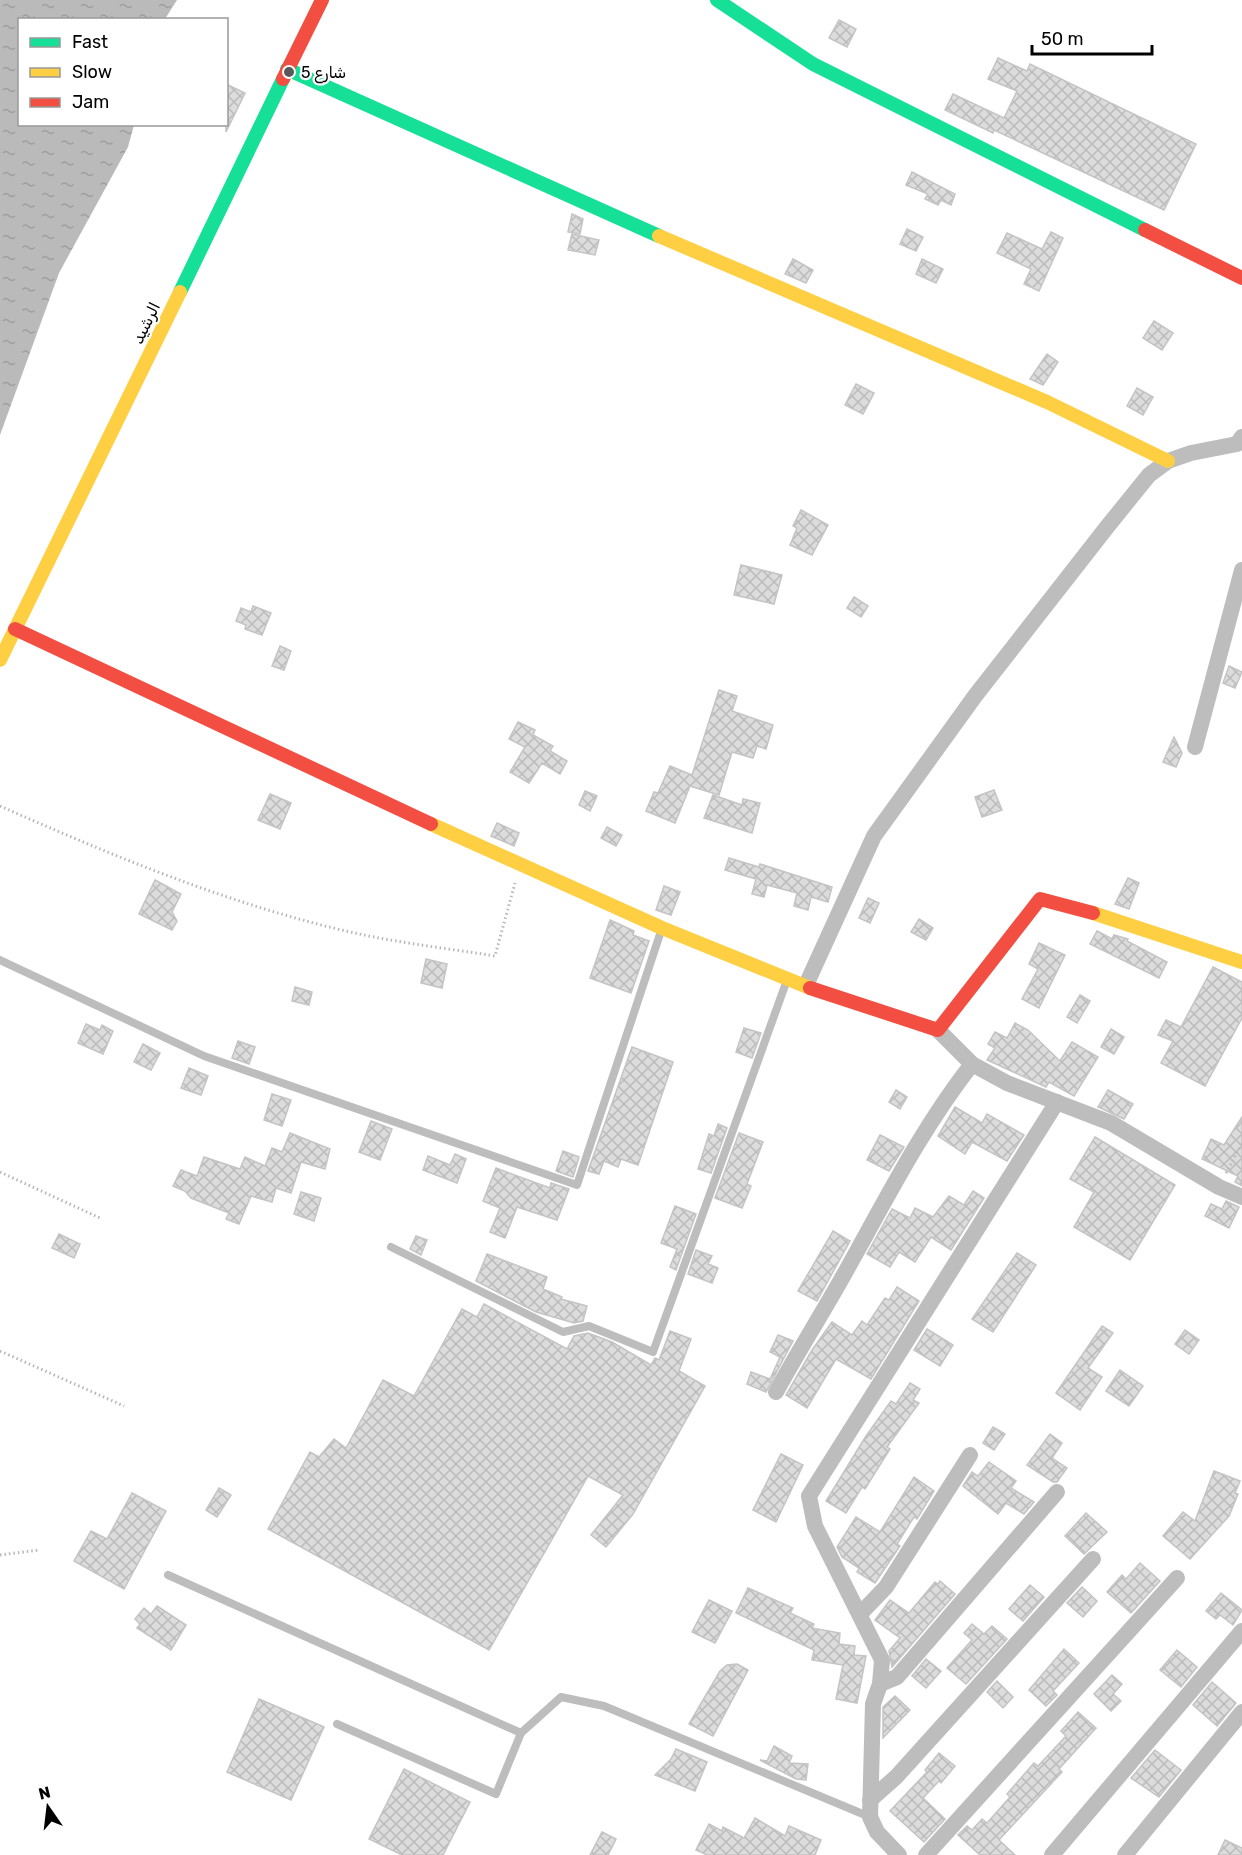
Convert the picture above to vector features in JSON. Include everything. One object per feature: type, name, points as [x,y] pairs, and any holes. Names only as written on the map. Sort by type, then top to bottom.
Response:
[{"type":"street","name":"الرشيد","points":[[0,660],[322,0]]},
{"type":"street","points":[[717,0],[813,64],[1242,278]]},
{"type":"street","points":[[287,69],[594,208],[1047,402],[1168,461]]},
{"type":"street","points":[[806,985],[874,836],[975,696],[1107,527],[1149,475],[1168,461],[1191,453],[1240,445]]},
{"type":"street","points":[[1195,747],[1242,570]]},
{"type":"street","points":[[15,629],[525,867],[662,928],[787,980],[938,1030],[972,1064],[1007,1083],[1112,1123],[1219,1187],[1242,1197]]},
{"type":"street","points":[[938,1030],[1040,899],[1065,903],[1242,963]]},
{"type":"street","points":[[776,1392],[852,1261],[916,1143],[937,1108],[972,1064]]},
{"type":"street","points":[[898,1855],[877,1832],[870,1808],[873,1704],[880,1684],[882,1660],[815,1526],[809,1496],[1057,1102]]},
{"type":"street","points":[[860,1614],[886,1587],[970,1455]]},
{"type":"street","points":[[880,1684],[897,1677],[1057,1492]]},
{"type":"street","points":[[870,1808],[1093,1559]]},
{"type":"street","points":[[926,1855],[1177,1578]]},
{"type":"street","points":[[1052,1855],[1242,1631]]},
{"type":"street","points":[[1125,1855],[1242,1712]]},
{"type":"lane","points":[[0,960],[204,1056],[577,1185],[662,928]]},
{"type":"lane","points":[[391,1247],[563,1332],[589,1326],[653,1352],[787,980]]},
{"type":"lane","points":[[168,1575],[521,1733]]},
{"type":"lane","points":[[337,1724],[496,1794],[521,1733],[561,1697],[604,1706],[870,1808]]},
{"type":"path","points":[[0,806],[90,846],[277,912],[364,935],[495,956],[516,879],[525,867]]},
{"type":"path","points":[[1219,1187],[1242,1143]]},
{"type":"path","points":[[0,1172],[100,1218]]},
{"type":"path","points":[[0,1351],[123,1406]]},
{"type":"path","points":[[0,1555],[39,1550]]},
{"type":"water","points":[[0,0],[177,0],[166,18],[18,18],[18,126],[134,126],[128,147],[59,273],[0,435]]},
{"type":"building","points":[[839,20],[856,29],[847,47],[829,38]]},
{"type":"building","points":[[998,58],[1027,71],[1030,64],[1196,144],[1164,210],[994,130],[993,133],[945,110],[953,94],[1004,118],[1017,91],[988,79]]},
{"type":"building","points":[[228,85],[245,93],[226,132],[226,126],[228,126]]},
{"type":"building","points":[[912,172],[955,194],[951,205],[941,200],[938,205],[925,199],[928,194],[906,185]]},
{"type":"building","points":[[572,214],[583,219],[580,234],[568,232]]},
{"type":"building","points":[[907,229],[923,237],[916,251],[900,244]]},
{"type":"building","points":[[1051,232],[1063,238],[1039,291],[1024,284],[1031,269],[997,253],[1007,233],[1042,249]]},
{"type":"building","points":[[572,234],[599,240],[595,255],[568,250]]},
{"type":"building","points":[[793,259],[813,270],[806,283],[785,274]]},
{"type":"building","points":[[922,259],[943,269],[936,283],[916,274]]},
{"type":"building","points":[[1154,321],[1173,333],[1162,350],[1143,338]]},
{"type":"building","points":[[1047,354],[1058,362],[1043,385],[1030,379]]},
{"type":"building","points":[[856,384],[874,393],[863,414],[845,405]]},
{"type":"building","points":[[1137,388],[1153,397],[1143,415],[1127,406]]},
{"type":"building","points":[[801,510],[828,525],[812,555],[790,545],[797,528],[793,526]]},
{"type":"building","points":[[741,565],[782,575],[774,604],[734,595]]},
{"type":"building","points":[[854,597],[868,606],[861,617],[847,608]]},
{"type":"building","points":[[253,606],[271,613],[262,635],[245,629],[246,625],[236,621],[241,608],[251,612]]},
{"type":"building","points":[[280,646],[291,651],[284,670],[272,666]]},
{"type":"building","points":[[1229,666],[1242,672],[1235,688],[1223,683]]},
{"type":"building","points":[[719,690],[737,696],[732,711],[773,725],[766,749],[757,746],[753,758],[732,752],[719,795],[690,786],[675,823],[646,811],[654,792],[658,793],[670,766],[692,775]]},
{"type":"building","points":[[518,722],[535,730],[533,735],[553,746],[550,751],[567,761],[560,774],[542,763],[529,783],[510,772],[525,747],[509,739]]},
{"type":"building","points":[[1174,737],[1182,753],[1176,767],[1163,762]]},
{"type":"building","points":[[994,790],[1002,810],[982,817],[975,797]]},
{"type":"building","points":[[585,791],[597,796],[590,811],[579,805]]},
{"type":"building","points":[[270,794],[291,803],[280,829],[258,820]]},
{"type":"building","points":[[713,795],[742,805],[743,799],[760,803],[752,833],[704,818]]},
{"type":"building","points":[[497,823],[519,833],[514,846],[491,836]]},
{"type":"building","points":[[607,827],[622,835],[616,846],[601,838]]},
{"type":"building","points":[[729,858],[759,867],[760,864],[832,887],[828,902],[811,897],[808,910],[794,906],[797,893],[767,885],[764,897],[752,894],[756,879],[725,870]]},
{"type":"building","points":[[1128,878],[1139,883],[1129,909],[1115,904]]},
{"type":"building","points":[[155,880],[181,894],[172,912],[177,921],[172,930],[139,914]]},
{"type":"building","points":[[664,886],[680,892],[671,915],[656,910]]},
{"type":"building","points":[[868,898],[879,903],[870,923],[859,918]]},
{"type":"building","points":[[919,919],[933,928],[926,940],[911,932]]},
{"type":"building","points":[[610,920],[634,931],[633,935],[649,941],[631,993],[590,978]]},
{"type":"building","points":[[1097,931],[1112,939],[1114,935],[1128,939],[1127,941],[1167,962],[1159,978],[1090,944]]},
{"type":"building","points":[[1039,943],[1065,955],[1039,1008],[1022,999],[1038,969],[1029,964]]},
{"type":"building","points":[[426,959],[447,964],[442,988],[421,983]]},
{"type":"building","points":[[1213,967],[1242,982],[1242,1018],[1205,1086],[1161,1063],[1173,1041],[1158,1035],[1166,1020],[1181,1027]]},
{"type":"building","points":[[295,987],[312,992],[309,1005],[292,1001]]},
{"type":"building","points":[[1080,995],[1090,1001],[1077,1023],[1067,1017]]},
{"type":"building","points":[[1015,1023],[1028,1030],[1060,1061],[1072,1042],[1098,1057],[1074,1096],[1049,1082],[1046,1087],[987,1060],[995,1048],[988,1044],[995,1032],[1007,1038]]},
{"type":"building","points":[[86,1024],[100,1030],[102,1025],[113,1031],[103,1054],[78,1043]]},
{"type":"building","points":[[744,1028],[761,1033],[752,1058],[736,1052]]},
{"type":"building","points":[[1111,1029],[1124,1037],[1114,1054],[1101,1047]]},
{"type":"building","points":[[238,1041],[255,1047],[249,1064],[232,1058]]},
{"type":"building","points":[[143,1044],[160,1053],[151,1070],[134,1062]]},
{"type":"building","points":[[632,1047],[673,1062],[638,1165],[621,1159],[618,1167],[604,1161],[599,1174],[588,1171]]},
{"type":"building","points":[[189,1068],[208,1076],[201,1095],[181,1088]]},
{"type":"building","points":[[896,1090],[907,1097],[900,1109],[889,1102]]},
{"type":"building","points":[[1108,1090],[1133,1104],[1124,1119],[1098,1107]]},
{"type":"building","points":[[272,1094],[291,1100],[282,1126],[264,1120]]},
{"type":"building","points":[[955,1107],[982,1123],[987,1114],[1024,1135],[1007,1161],[972,1142],[965,1154],[938,1136]]},
{"type":"building","points":[[1242,1117],[1242,1186],[1235,1182],[1238,1176],[1202,1159],[1211,1139],[1224,1145]]},
{"type":"building","points":[[371,1121],[392,1129],[380,1160],[359,1152]]},
{"type":"building","points":[[718,1124],[727,1128],[711,1173],[698,1169],[709,1134],[714,1136]]},
{"type":"building","points":[[290,1133],[330,1149],[325,1169],[301,1162],[291,1193],[276,1188],[272,1202],[251,1196],[239,1224],[226,1219],[229,1213],[191,1198],[185,1191],[173,1186],[181,1170],[197,1176],[204,1157],[240,1169],[245,1157],[265,1166],[272,1148],[282,1152]]},
{"type":"building","points":[[739,1133],[763,1142],[747,1184],[751,1186],[742,1208],[715,1198]]},
{"type":"building","points":[[880,1135],[904,1147],[889,1171],[867,1160]]},
{"type":"building","points":[[1095,1137],[1175,1185],[1130,1260],[1074,1227],[1094,1192],[1070,1179]]},
{"type":"building","points":[[563,1151],[579,1157],[573,1177],[556,1171]]},
{"type":"building","points":[[455,1154],[466,1159],[457,1183],[423,1170],[428,1156],[450,1165]]},
{"type":"building","points":[[496,1168],[550,1188],[551,1183],[569,1189],[557,1220],[517,1207],[505,1238],[490,1232],[500,1208],[483,1201]]},
{"type":"building","points":[[973,1191],[984,1198],[951,1250],[931,1237],[915,1262],[899,1252],[890,1267],[867,1254],[892,1209],[910,1218],[915,1208],[933,1217],[949,1196],[964,1205]]},
{"type":"building","points":[[301,1192],[321,1198],[314,1221],[294,1214]]},
{"type":"building","points":[[1226,1201],[1239,1207],[1229,1228],[1205,1216],[1211,1204],[1222,1209]]},
{"type":"building","points":[[675,1206],[696,1214],[676,1270],[670,1267],[677,1249],[661,1243]]},
{"type":"building","points":[[833,1231],[850,1241],[817,1301],[798,1291]]},
{"type":"building","points":[[59,1234],[80,1244],[74,1258],[52,1248]]},
{"type":"building","points":[[416,1236],[427,1240],[421,1255],[410,1249]]},
{"type":"building","points":[[696,1250],[712,1256],[708,1264],[718,1268],[712,1283],[688,1274]]},
{"type":"building","points":[[1017,1253],[1036,1265],[993,1332],[972,1319]]},
{"type":"building","points":[[487,1254],[547,1277],[543,1289],[562,1297],[561,1299],[587,1306],[583,1321],[574,1323],[536,1312],[476,1281]]},
{"type":"building","points":[[897,1287],[919,1301],[871,1379],[836,1359],[807,1408],[786,1395],[812,1350],[832,1322],[852,1335],[862,1321],[867,1325],[885,1298],[889,1300]]},
{"type":"building","points":[[484,1304],[567,1349],[574,1336],[588,1333],[612,1342],[651,1365],[655,1358],[659,1360],[670,1331],[691,1339],[679,1371],[705,1386],[633,1514],[606,1547],[591,1535],[623,1495],[588,1476],[489,1650],[268,1529],[310,1452],[319,1457],[334,1439],[346,1448],[383,1380],[414,1396],[462,1309],[477,1317]]},
{"type":"building","points":[[1102,1326],[1113,1333],[1088,1368],[1102,1377],[1080,1410],[1056,1393]]},
{"type":"building","points":[[927,1329],[953,1345],[940,1366],[914,1350]]},
{"type":"building","points":[[1185,1330],[1199,1340],[1189,1354],[1175,1344]]},
{"type":"building","points":[[778,1335],[793,1341],[766,1392],[747,1384],[751,1372],[770,1379],[780,1357],[770,1352]]},
{"type":"building","points":[[1120,1370],[1143,1386],[1129,1406],[1106,1391]]},
{"type":"building","points":[[910,1383],[920,1389],[913,1400],[919,1403],[887,1447],[890,1449],[865,1489],[862,1487],[846,1513],[826,1501],[866,1436],[891,1401],[896,1404]]},
{"type":"building","points":[[993,1427],[1005,1434],[994,1450],[983,1443]]},
{"type":"building","points":[[1050,1434],[1062,1443],[1052,1458],[1067,1468],[1057,1482],[1053,1482],[1027,1465]]},
{"type":"building","points":[[781,1454],[803,1465],[776,1522],[753,1510]]},
{"type":"building","points":[[989,1462],[1016,1481],[1011,1488],[1034,1502],[1024,1514],[1006,1503],[998,1514],[963,1486],[972,1472],[978,1476]]},
{"type":"building","points":[[1214,1471],[1240,1481],[1235,1493],[1238,1494],[1229,1516],[1190,1559],[1163,1536],[1183,1512],[1195,1521]]},
{"type":"building","points":[[914,1477],[934,1491],[917,1519],[914,1517],[897,1544],[900,1546],[875,1583],[857,1572],[859,1568],[842,1557],[837,1547],[856,1517],[880,1532]]},
{"type":"building","points":[[219,1488],[231,1495],[217,1517],[206,1510]]},
{"type":"building","points":[[132,1493],[166,1511],[124,1589],[74,1561],[91,1531],[107,1539]]},
{"type":"building","points":[[1086,1513],[1107,1532],[1084,1554],[1065,1536]]},
{"type":"building","points":[[1140,1563],[1160,1581],[1131,1613],[1107,1592],[1122,1575],[1126,1579]]},
{"type":"building","points":[[940,1581],[955,1594],[892,1667],[889,1651],[900,1638],[875,1620],[890,1600],[909,1613],[935,1582],[938,1584]]},
{"type":"building","points":[[1030,1585],[1044,1597],[1023,1621],[1009,1609]]},
{"type":"building","points":[[1082,1587],[1097,1601],[1083,1617],[1067,1603]]},
{"type":"building","points":[[748,1588],[793,1608],[790,1613],[814,1624],[812,1628],[840,1633],[839,1644],[855,1646],[854,1655],[866,1656],[857,1703],[836,1699],[843,1665],[812,1660],[814,1650],[736,1613]]},
{"type":"building","points":[[1221,1593],[1242,1610],[1233,1625],[1220,1615],[1216,1619],[1206,1611]]},
{"type":"building","points":[[709,1600],[732,1611],[715,1643],[692,1632]]},
{"type":"building","points":[[157,1606],[186,1625],[171,1650],[137,1628],[140,1624],[135,1619],[144,1608],[151,1614]]},
{"type":"building","points":[[972,1624],[984,1634],[992,1626],[1007,1639],[966,1684],[947,1668],[972,1640],[964,1633]]},
{"type":"building","points":[[1064,1649],[1079,1663],[1053,1691],[1057,1695],[1046,1706],[1029,1690]]},
{"type":"building","points":[[1177,1650],[1197,1667],[1181,1687],[1160,1670]]},
{"type":"building","points":[[926,1659],[941,1671],[926,1688],[912,1676]]},
{"type":"building","points":[[737,1664],[748,1670],[713,1736],[689,1724],[720,1671],[727,1665]]},
{"type":"building","points":[[1112,1675],[1122,1684],[1113,1694],[1121,1701],[1111,1711],[1094,1694]]},
{"type":"building","points":[[997,1681],[1013,1697],[1003,1708],[987,1692]]},
{"type":"building","points":[[1212,1682],[1236,1703],[1217,1726],[1193,1705]]},
{"type":"building","points":[[895,1696],[910,1710],[883,1738],[883,1707]]},
{"type":"building","points":[[259,1699],[324,1727],[291,1800],[227,1772]]},
{"type":"building","points":[[1078,1712],[1096,1728],[1059,1769],[1062,1772],[999,1840],[1015,1855],[980,1855],[958,1835],[967,1826],[972,1830],[982,1819],[987,1823],[1010,1797],[1007,1794],[1034,1763],[1038,1766],[1066,1736],[1061,1731]]},
{"type":"building","points":[[774,1746],[792,1756],[789,1763],[808,1764],[806,1780],[796,1779],[760,1760],[767,1761]]},
{"type":"building","points":[[676,1749],[707,1762],[695,1791],[655,1775],[671,1759]]},
{"type":"building","points":[[1155,1750],[1181,1770],[1159,1797],[1131,1778]]},
{"type":"building","points":[[939,1753],[955,1766],[941,1783],[939,1781],[923,1798],[945,1819],[924,1842],[890,1811],[927,1772],[925,1770]]},
{"type":"building","points":[[404,1769],[470,1802],[443,1855],[402,1855],[369,1839]]},
{"type":"building","points":[[755,1818],[785,1836],[789,1826],[821,1840],[815,1855],[707,1855],[696,1850],[709,1824],[722,1831],[723,1827],[744,1838]]},
{"type":"building","points":[[602,1832],[616,1839],[608,1855],[590,1855]]},
{"type":"building","points":[[1225,1840],[1242,1848],[1242,1855],[1218,1855]]},
{"type":"traffic: fast","points":[[717,0],[813,64],[1145,230]]},
{"type":"traffic: fast","points":[[287,69],[659,236]]},
{"type":"traffic: fast","points":[[180,292],[283,79]]},
{"type":"traffic: slow","points":[[659,236],[1047,402],[1168,461]]},
{"type":"traffic: slow","points":[[0,660],[180,292]]},
{"type":"traffic: slow","points":[[431,824],[662,928],[810,988]]},
{"type":"traffic: slow","points":[[1093,913],[1242,962]]},
{"type":"traffic: jam","points":[[283,79],[322,0]]},
{"type":"traffic: jam","points":[[1145,230],[1242,278]]},
{"type":"traffic: jam","points":[[15,629],[431,824]]},
{"type":"traffic: jam","points":[[810,988],[938,1030],[1040,899],[1093,913]]},
{"type":"place","name":"شارع 5","points":[[289,72]]}]
